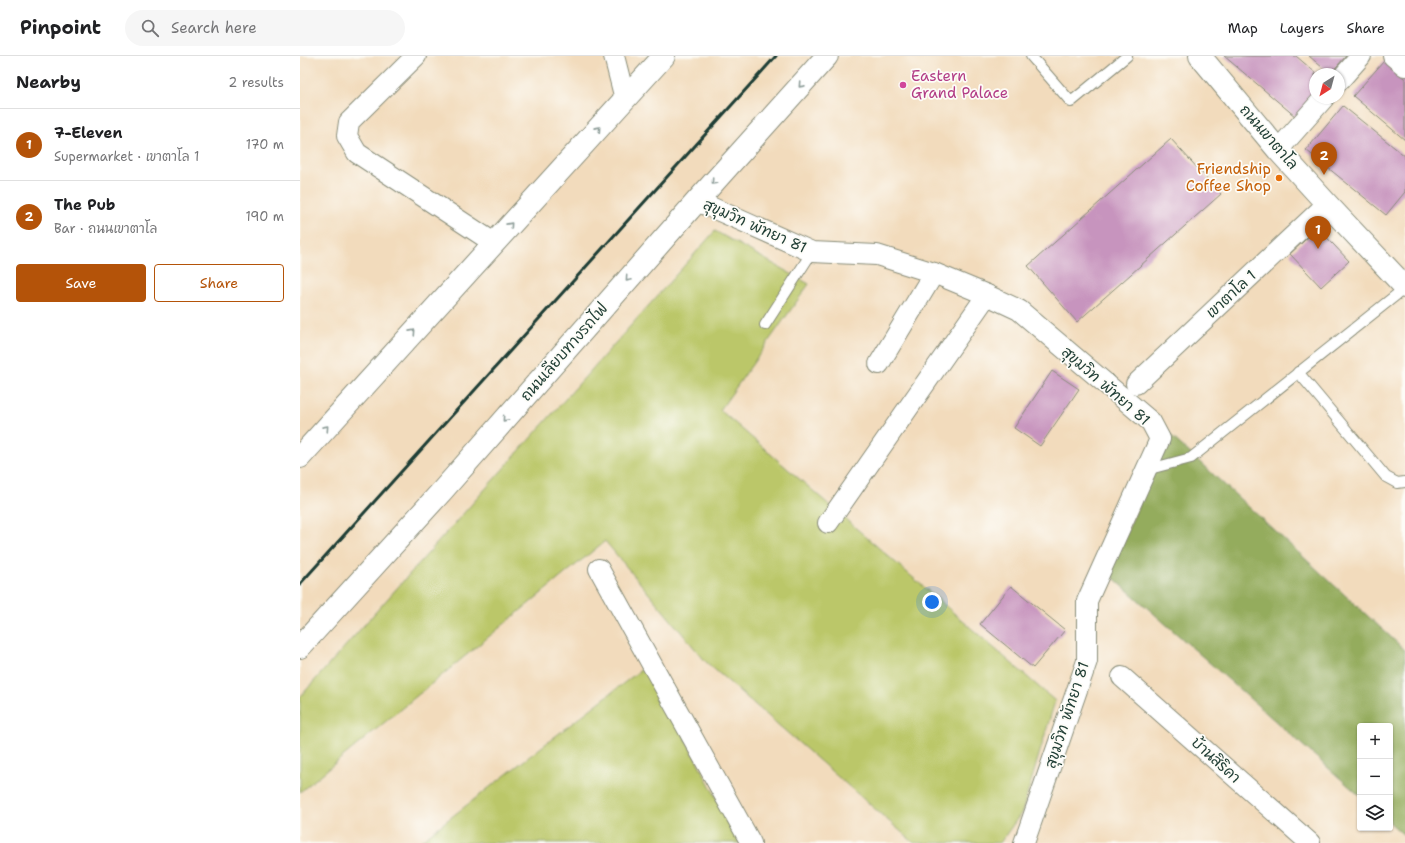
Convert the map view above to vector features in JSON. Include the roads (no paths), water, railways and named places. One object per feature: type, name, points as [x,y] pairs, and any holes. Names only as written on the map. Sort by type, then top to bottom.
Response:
[{"type":"street","points":[[416,56],[349,122],[347,136],[357,153],[494,243]]},
{"type":"street","points":[[614,56],[625,99]]},
{"type":"street","points":[[300,457],[664,56]]},
{"type":"street","name":"ถนนเลียบทางรถไฟ","points":[[300,647],[442,491],[697,200],[827,56]]},
{"type":"street","name":"ถนนเขาตาโล","points":[[1200,56],[1278,150],[1405,287]]},
{"type":"street","points":[[1345,73],[1360,56]]},
{"type":"street","points":[[1393,56],[1405,66]]},
{"type":"street","points":[[1278,150],[1319,104]]},
{"type":"street","name":"สุขุมวิท พัทยา 81","points":[[697,200],[812,252],[877,255],[934,273],[1019,310],[1151,422],[1160,439],[1086,602],[1087,661],[1024,843]]},
{"type":"street","name":"เขาตาโล 1","points":[[1136,384],[1327,204]]},
{"type":"street","points":[[879,364],[934,273]]},
{"type":"street","points":[[828,523],[987,295]]},
{"type":"street","points":[[599,569],[751,843]]},
{"type":"street","name":"บ้านสิริคา","points":[[1122,677],[1310,843]]},
{"type":"lane","points":[[1031,56],[1071,102],[1126,56]]},
{"type":"lane","points":[[765,325],[812,252]]},
{"type":"lane","points":[[1146,470],[1191,458],[1405,287]]},
{"type":"lane","points":[[1298,372],[1386,477],[1397,482],[1405,482]]},
{"type":"railway","points":[[300,584],[776,56]]},
{"type":"place","name":"Eastern Grand Palace","points":[[903,85]]},
{"type":"place","name":"The Pub","points":[[1324,175]]},
{"type":"place","name":"Friendship Coffee Shop","points":[[1279,178]]},
{"type":"place","name":"7-Eleven","points":[[1318,249]]}]
